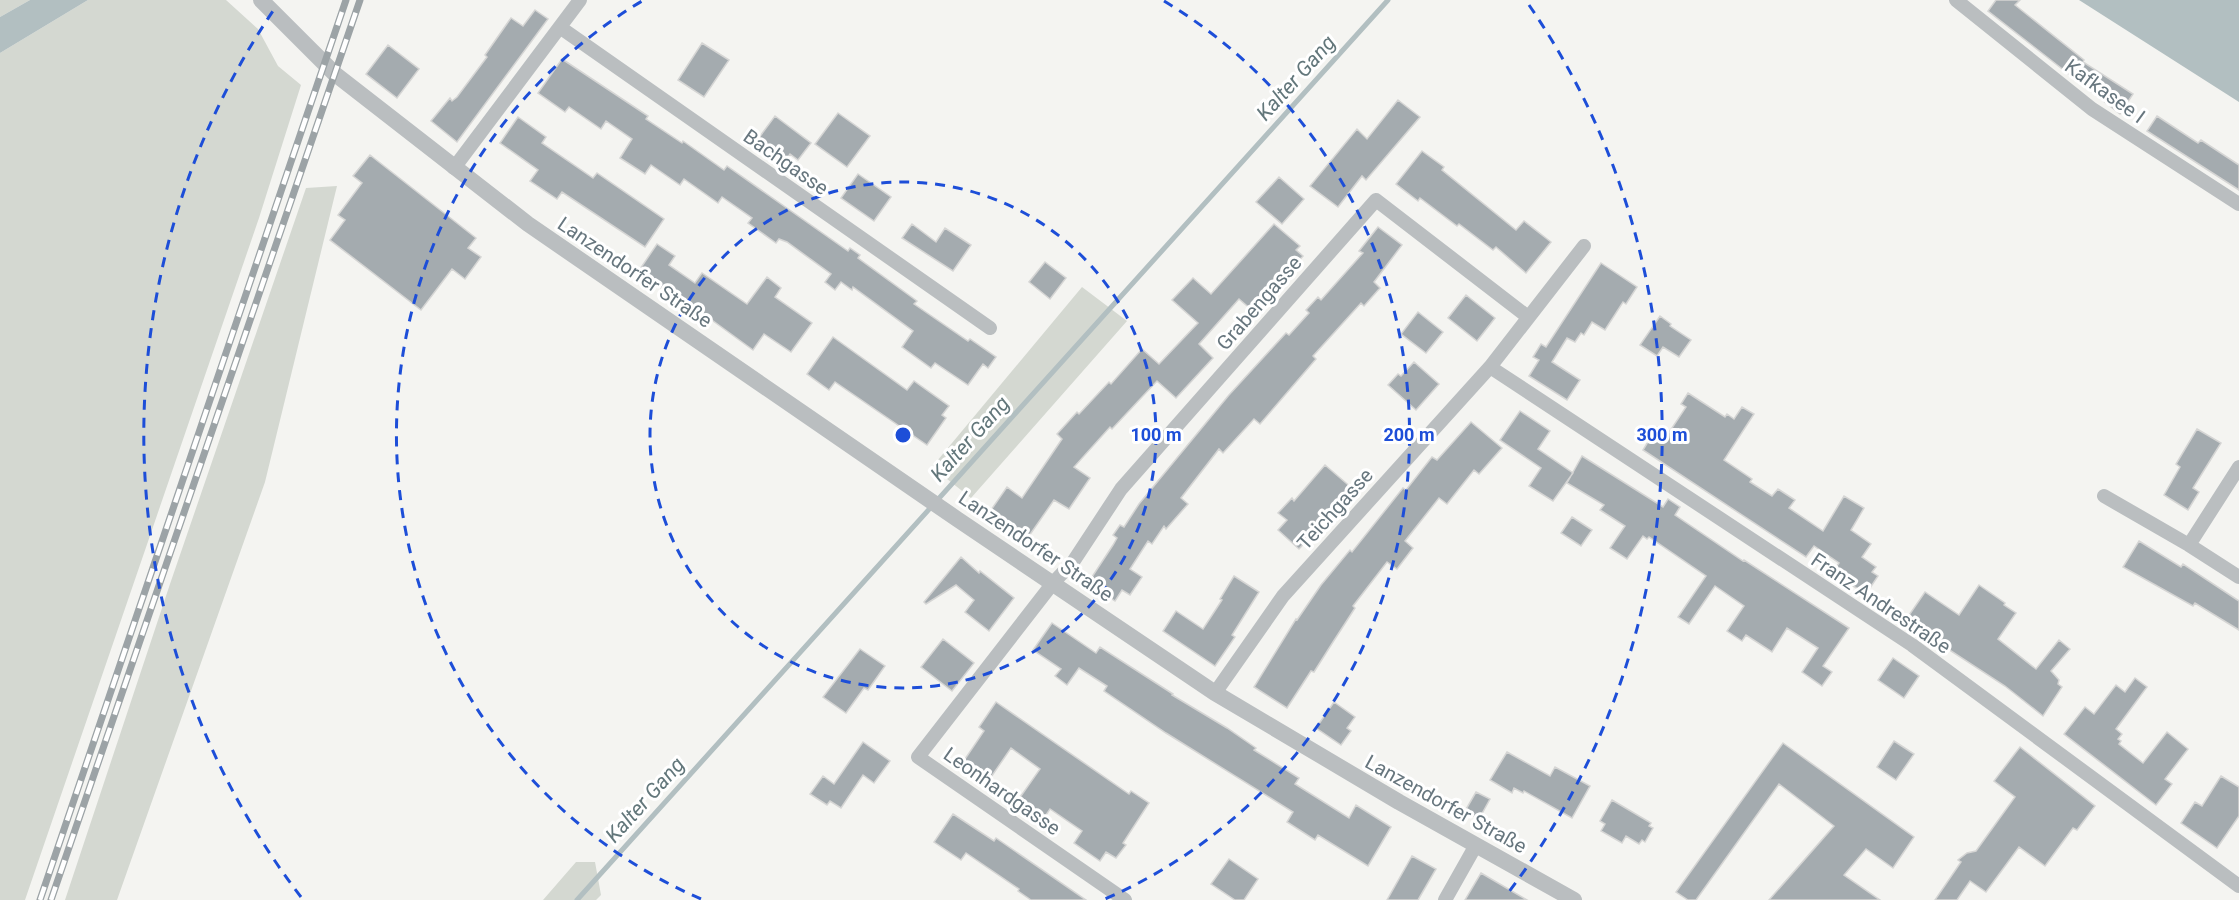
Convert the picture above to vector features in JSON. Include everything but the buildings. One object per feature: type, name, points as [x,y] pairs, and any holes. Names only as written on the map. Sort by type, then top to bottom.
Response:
[{"type":"street","name":"Lanzendorfer Straße","points":[[261,0],[324,64],[528,224],[957,519],[1215,693],[1399,802],[1574,900]]},
{"type":"street","points":[[454,168],[580,0]]},
{"type":"street","name":"Kafkasee I","points":[[1956,0],[2092,109],[2239,204]]},
{"type":"street","name":"Bachgasse","points":[[561,28],[990,328]]},
{"type":"street","name":"Grabengasse","points":[[1053,583],[1073,562],[1120,489],[1376,200],[1528,317]]},
{"type":"street","name":"Teichgasse","points":[[1215,693],[1283,596],[1490,367],[1584,246]]},
{"type":"street","name":"Franz Andrestraße","points":[[1490,367],[1912,645],[2239,886]]},
{"type":"street","points":[[2189,545],[2239,467]]},
{"type":"street","points":[[2104,495],[2239,577]]},
{"type":"street","name":"Leonhardgasse","points":[[1053,583],[918,757],[1125,900]]},
{"type":"street","points":[[1445,900],[1476,845]]},
{"type":"shaded area","points":[[0,0],[30,0],[0,17]]},
{"type":"shaded area","points":[[30,0],[88,0],[0,53],[0,17]]},
{"type":"shaded area","points":[[88,0],[226,0],[258,29],[278,66],[301,85],[259,218],[25,900],[0,900],[0,53]]},
{"type":"shaded area","points":[[2079,0],[2239,0],[2239,102]]},
{"type":"shaded area","points":[[337,186],[265,482],[117,900],[65,900],[170,584],[306,188]]},
{"type":"shaded area","points":[[1082,287],[1127,321],[971,498],[932,467]]},
{"type":"shaded area","points":[[576,862],[595,862],[601,895],[596,900],[543,900]]},
{"type":"waterway","name":"Kalter Gang","points":[[577,900],[1388,0]]},
{"type":"railway","points":[[40,900],[346,0]]},
{"type":"railway","points":[[51,900],[360,0]]}]
